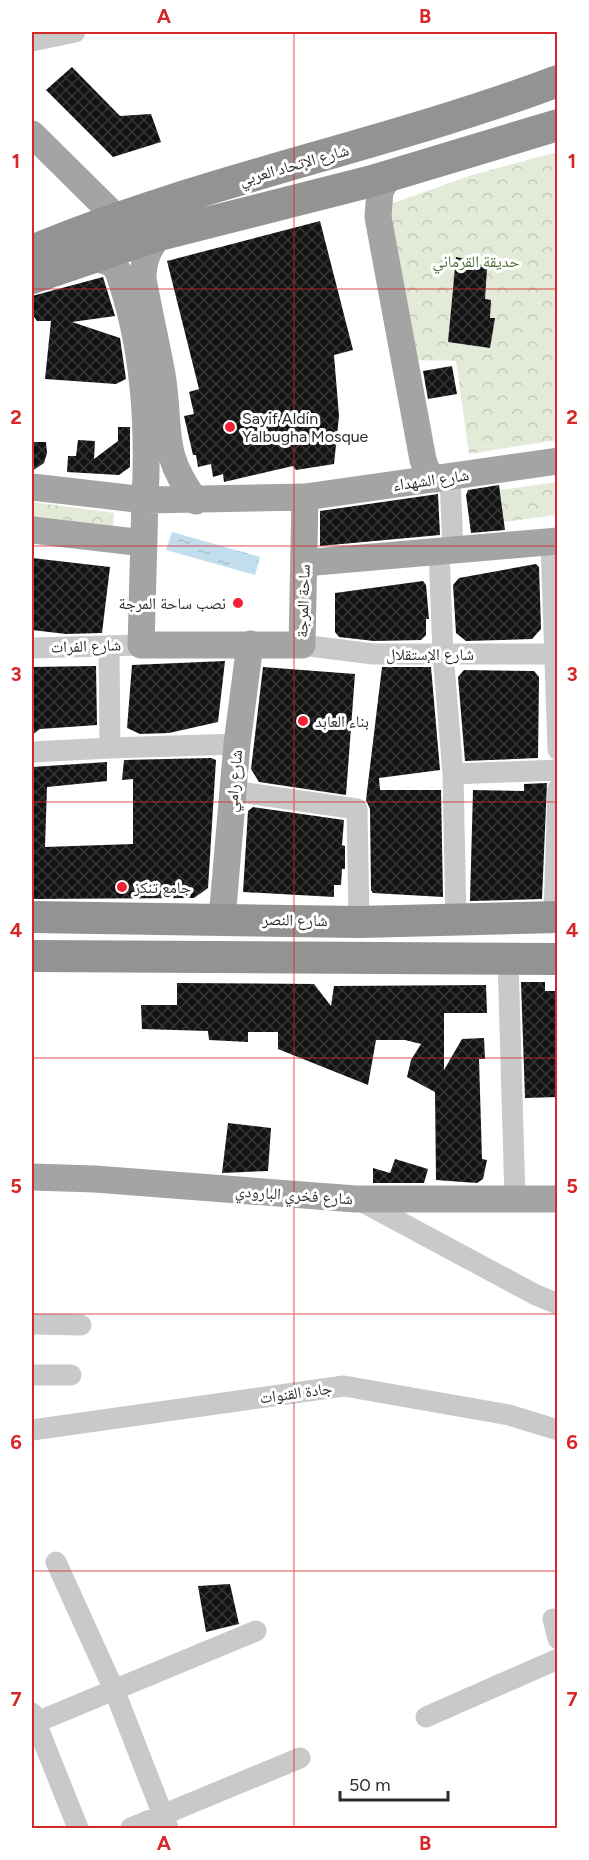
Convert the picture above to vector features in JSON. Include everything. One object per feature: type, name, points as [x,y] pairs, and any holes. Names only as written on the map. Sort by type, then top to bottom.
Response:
[{"type":"highway","name":"شارع الإتحاد العربي","points":[[32,278],[90,243],[116,217],[399,134],[498,103],[558,81]]},
{"type":"highway","name":"شارع الإتحاد العربي","points":[[32,251],[159,235],[389,176],[558,125]]},
{"type":"highway","points":[[32,238],[90,243]]},
{"type":"highway","name":"شارع النصر","points":[[32,916],[359,922],[556,917]]},
{"type":"highway","points":[[489,919],[496,923],[504,938],[499,954],[500,959]]},
{"type":"highway","points":[[32,956],[558,959]]},
{"type":"main road","points":[[32,134],[116,217]]},
{"type":"main road","points":[[389,176],[380,191],[377,208],[410,460],[406,475],[396,485]]},
{"type":"main road","points":[[348,187],[359,202],[366,220],[423,460],[427,471],[443,478]]},
{"type":"main road","points":[[159,235],[147,252],[143,263],[143,279],[162,376],[168,449],[177,475],[196,501]]},
{"type":"main road","points":[[90,243],[118,271],[143,377],[147,419],[141,645]]},
{"type":"main road","name":"شارع الشهداء","points":[[305,497],[558,461]]},
{"type":"main road","points":[[32,487],[145,500],[196,501],[305,497]]},
{"type":"main road","name":"ساحة المرجة","points":[[141,645],[302,645],[305,497]]},
{"type":"main road","points":[[32,530],[144,543]]},
{"type":"main road","points":[[304,563],[554,541]]},
{"type":"main road","name":"شارع رامي","points":[[222,919],[237,744],[250,644]]},
{"type":"main road","name":"شارع فخري البارودي","points":[[32,1177],[95,1179],[356,1199],[558,1199]]},
{"type":"street","points":[[32,41],[75,32]]},
{"type":"street","points":[[443,478],[446,551],[443,654],[453,774],[456,920]]},
{"type":"street","points":[[554,541],[558,750]]},
{"type":"street","name":"شارع الفرات","points":[[32,648],[141,645]]},
{"type":"street","name":"شارع الإستقلال","points":[[302,645],[373,654],[556,654]]},
{"type":"street","points":[[109,646],[110,748]]},
{"type":"street","points":[[32,752],[237,744]]},
{"type":"street","points":[[453,774],[558,770]]},
{"type":"street","points":[[556,917],[558,789]]},
{"type":"street","points":[[233,791],[357,809],[359,922]]},
{"type":"street","points":[[500,959],[515,1199]]},
{"type":"street","points":[[356,1199],[536,1295],[558,1304]]},
{"type":"street","points":[[32,1324],[81,1325]]},
{"type":"street","points":[[32,1375],[71,1375]]},
{"type":"street","name":"جادة القنوات","points":[[32,1430],[344,1386],[509,1415],[558,1430]]},
{"type":"street","points":[[56,1562],[116,1692],[165,1822]]},
{"type":"street","points":[[78,1828],[33,1720],[116,1692],[256,1631]]},
{"type":"street","points":[[426,1717],[558,1659]]},
{"type":"street","points":[[131,1828],[165,1822],[300,1758]]},
{"type":"green space","name":"حديقة القرماني","points":[[557,152],[557,440],[469,454],[456,361],[413,360],[382,207],[472,175]]},
{"type":"green space","points":[[557,482],[557,515],[504,522],[500,490]]},
{"type":"green space","points":[[32,502],[114,513],[113,532],[32,522]]},
{"type":"water","points":[[172,532],[260,557],[255,575],[166,550]]},
{"type":"building","points":[[72,67],[120,116],[151,114],[161,142],[113,157],[46,90]]},
{"type":"building","points":[[320,221],[353,350],[334,355],[339,416],[334,464],[296,470],[293,466],[224,482],[223,474],[213,477],[211,464],[198,467],[196,455],[193,455],[184,416],[194,414],[189,392],[199,389],[167,261]]},
{"type":"building","points":[[456,257],[476,261],[487,268],[485,299],[491,300],[490,318],[495,318],[490,348],[448,342]]},
{"type":"building","points":[[103,277],[115,316],[72,322],[120,338],[126,379],[116,384],[45,379],[51,321],[37,321],[32,314],[32,296]]},
{"type":"building","points":[[452,366],[457,394],[428,399],[423,371]]},
{"type":"building","points":[[118,427],[130,427],[130,467],[119,475],[67,472],[68,456],[76,456],[78,440],[95,441],[94,459],[118,441]]},
{"type":"building","points":[[32,442],[46,442],[47,453],[44,463],[32,471]]},
{"type":"building","points":[[499,485],[505,530],[471,533],[466,495],[468,490]]},
{"type":"building","points":[[438,494],[440,535],[320,546],[320,511]]},
{"type":"building","points":[[32,558],[110,567],[102,633],[66,634],[32,630]]},
{"type":"building","points":[[536,564],[539,567],[541,629],[532,639],[466,641],[456,633],[453,585],[459,578]]},
{"type":"building","points":[[423,581],[426,585],[429,619],[426,619],[426,635],[421,640],[374,641],[339,637],[335,632],[335,593]]},
{"type":"building","points":[[225,661],[218,722],[169,733],[140,734],[127,728],[132,665]]},
{"type":"building","points":[[96,666],[97,725],[40,729],[32,735],[32,667]]},
{"type":"building","name":"بناء العابد","points":[[263,667],[355,674],[346,795],[259,782],[251,769]]},
{"type":"building","points":[[382,667],[431,667],[440,770],[379,778],[380,790],[441,790],[443,897],[373,893],[371,890],[370,809],[366,800]]},
{"type":"building","points":[[464,670],[534,671],[539,677],[538,758],[465,761],[458,677]]},
{"type":"building","points":[[211,758],[216,760],[208,888],[194,898],[32,899],[32,767],[107,762],[107,781],[47,787],[45,847],[133,844],[133,779],[122,780],[124,760]]},
{"type":"building","points":[[547,783],[542,899],[470,901],[473,790],[524,791],[524,784]]},
{"type":"building","points":[[253,807],[344,820],[342,845],[345,846],[345,869],[342,869],[341,885],[334,885],[334,897],[243,892],[248,811]]},
{"type":"building","points":[[521,982],[545,982],[545,991],[558,991],[558,1097],[525,1098]]},
{"type":"building","points":[[177,983],[314,984],[331,1006],[334,986],[486,985],[487,1013],[444,1013],[444,1070],[462,1039],[484,1038],[485,1059],[479,1059],[482,1159],[487,1160],[483,1179],[477,1183],[436,1180],[435,1092],[407,1077],[411,1060],[421,1044],[405,1040],[376,1040],[368,1085],[278,1049],[278,1032],[248,1032],[248,1042],[209,1040],[208,1031],[142,1029],[141,1005],[177,1005]]},
{"type":"building","points":[[228,1123],[271,1128],[268,1171],[222,1173]]},
{"type":"building","points":[[395,1159],[428,1169],[424,1183],[373,1183],[373,1168],[390,1173]]},
{"type":"building","points":[[230,1584],[239,1624],[206,1632],[198,1586]]},
{"type":"place","name":"Sayif Aldin Yalbugha Mosque","points":[[230,427]]},
{"type":"place","name":"نصب ساحة المرجة","points":[[238,603]]},
{"type":"place","name":"بناء العابد","points":[[303,721]]},
{"type":"place","name":"جامع تنكز","points":[[122,887]]}]
